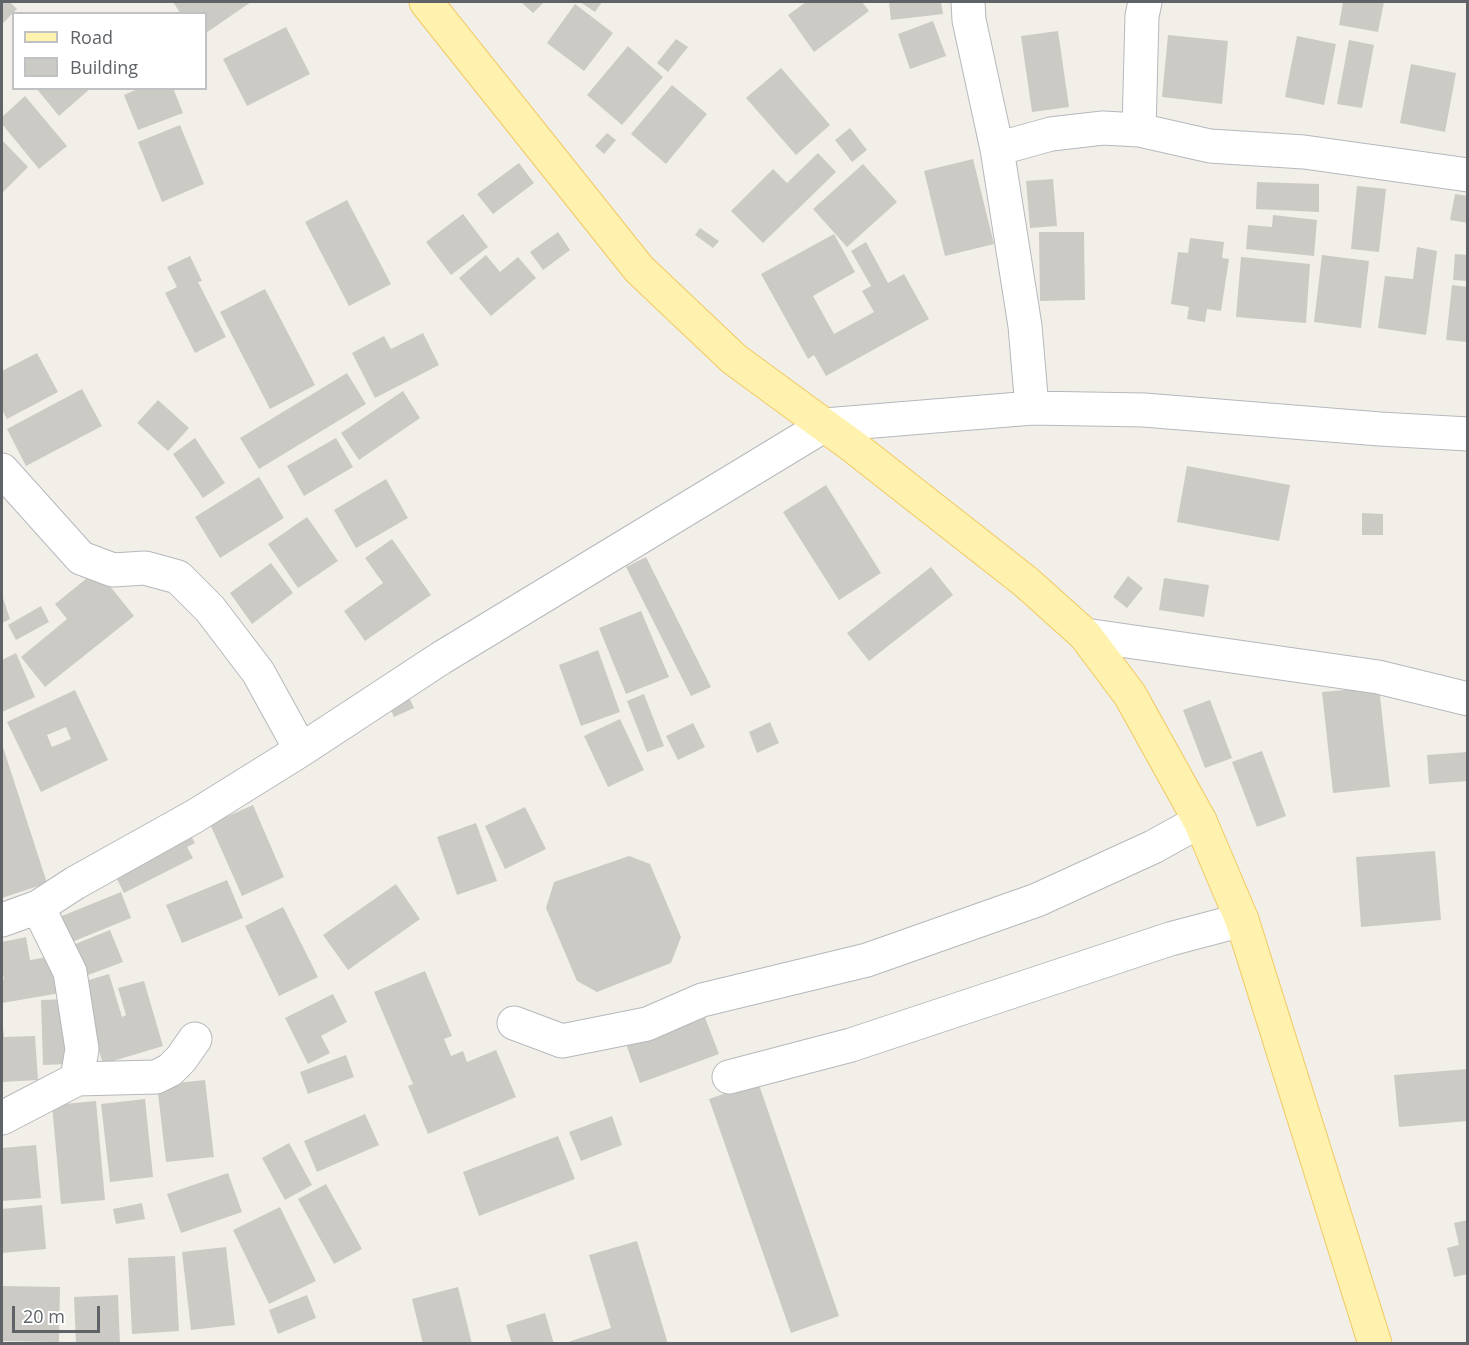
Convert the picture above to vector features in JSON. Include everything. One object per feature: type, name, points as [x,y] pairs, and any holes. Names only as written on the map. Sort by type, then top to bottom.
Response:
[{"type":"main road","points":[[426,2],[639,269],[734,359],[825,424],[1026,582],[1085,635],[1130,695],[1200,821],[1242,920],[1375,1344]]},
{"type":"street","points":[[968,2],[969,20],[997,148],[1025,326],[1032,408]]},
{"type":"street","points":[[1139,130],[1142,16],[1145,2]]},
{"type":"street","points":[[997,148],[1051,134],[1103,128],[1139,130],[1210,146],[1304,152],[1467,175]]},
{"type":"street","points":[[2,920],[38,907],[75,883],[195,816],[441,658],[825,424],[1032,408],[1144,410],[1467,434]]},
{"type":"street","points":[[2,470],[81,558],[113,570],[145,568],[178,577],[210,609],[258,672],[301,750]]},
{"type":"street","points":[[1085,635],[1378,677],[1467,699]]},
{"type":"street","points":[[514,1023],[562,1041],[647,1024],[702,1000],[867,960],[1037,900],[1153,847],[1200,821]]},
{"type":"street","points":[[38,907],[70,972],[82,1049],[77,1078]]},
{"type":"street","points":[[729,1077],[851,1045],[1170,939],[1242,920]]},
{"type":"street","points":[[2,1118],[77,1078],[156,1077],[170,1070],[195,1039]]},
{"type":"building","points":[[2,2],[10,2],[17,9],[2,24]]},
{"type":"building","points":[[173,2],[251,2],[207,32],[207,12],[180,12]]},
{"type":"building","points":[[521,2],[544,2],[533,13]]},
{"type":"building","points":[[580,2],[602,2],[595,12]]},
{"type":"building","points":[[806,2],[862,2],[869,11],[814,52],[788,15]]},
{"type":"building","points":[[889,2],[941,2],[943,14],[891,20]]},
{"type":"building","points":[[1343,2],[1384,2],[1378,32],[1339,25]]},
{"type":"building","points":[[575,4],[613,33],[584,71],[547,43]]},
{"type":"building","points":[[933,21],[946,56],[910,69],[898,34]]},
{"type":"building","points":[[286,27],[310,74],[247,106],[223,59]]},
{"type":"building","points":[[1058,31],[1069,107],[1032,112],[1021,36]]},
{"type":"building","points":[[1168,35],[1228,41],[1222,104],[1162,97]]},
{"type":"building","points":[[1297,36],[1336,44],[1324,105],[1285,97]]},
{"type":"building","points":[[676,39],[688,47],[668,72],[657,63]]},
{"type":"building","points":[[1349,40],[1374,45],[1362,108],[1337,104]]},
{"type":"building","points":[[628,46],[663,77],[622,125],[587,95]]},
{"type":"building","points":[[1411,64],[1456,73],[1445,132],[1400,123]]},
{"type":"building","points":[[781,68],[830,125],[796,155],[746,98]]},
{"type":"building","points":[[672,85],[707,114],[666,164],[631,134]]},
{"type":"building","points":[[38,90],[89,90],[59,116]]},
{"type":"building","points":[[135,90],[174,90],[183,113],[138,130],[124,95]]},
{"type":"building","points":[[25,96],[67,146],[39,169],[2,124],[2,117]]},
{"type":"building","points":[[180,125],[204,184],[162,202],[138,142]]},
{"type":"building","points":[[850,128],[867,150],[852,162],[835,140]]},
{"type":"building","points":[[607,133],[616,140],[604,154],[595,146]]},
{"type":"building","points":[[2,140],[28,167],[2,193]]},
{"type":"building","points":[[818,153],[836,172],[763,243],[731,211],[773,169],[787,183]]},
{"type":"building","points":[[973,159],[994,244],[945,256],[924,171]]},
{"type":"building","points":[[519,163],[534,183],[493,214],[477,194]]},
{"type":"building","points":[[863,164],[897,202],[847,247],[813,209]]},
{"type":"building","points":[[1053,179],[1057,226],[1030,228],[1026,181]]},
{"type":"building","points":[[1257,182],[1319,184],[1319,212],[1256,209]]},
{"type":"building","points":[[1357,186],[1386,189],[1379,252],[1351,249]]},
{"type":"building","points":[[1455,194],[1468,196],[1468,223],[1450,220]]},
{"type":"building","points":[[347,200],[391,284],[349,306],[305,222]]},
{"type":"building","points":[[463,214],[488,247],[451,275],[426,242]]},
{"type":"building","points":[[1273,215],[1317,220],[1314,256],[1246,249],[1248,225],[1272,227]]},
{"type":"building","points":[[700,228],[719,241],[713,248],[695,235]]},
{"type":"building","points":[[558,232],[570,250],[543,270],[530,252]]},
{"type":"building","points":[[1039,232],[1084,232],[1085,300],[1040,301]]},
{"type":"building","points":[[834,234],[855,272],[813,296],[834,334],[874,312],[862,291],[871,286],[851,251],[866,242],[888,283],[904,274],[929,319],[826,376],[814,355],[808,359],[761,274]]},
{"type":"building","points":[[1190,238],[1224,242],[1222,258],[1229,259],[1221,311],[1207,309],[1205,322],[1187,319],[1189,307],[1171,304],[1178,252],[1188,253]]},
{"type":"building","points":[[1417,247],[1437,251],[1426,335],[1378,328],[1385,276],[1413,279]]},
{"type":"building","points":[[1455,254],[1468,255],[1468,281],[1453,280]]},
{"type":"building","points":[[486,255],[500,272],[518,257],[536,278],[491,316],[459,278]]},
{"type":"building","points":[[1322,255],[1369,261],[1361,328],[1314,322]]},
{"type":"building","points":[[190,256],[202,281],[198,282],[226,337],[195,353],[165,293],[177,287],[167,267]]},
{"type":"building","points":[[1241,257],[1310,264],[1306,323],[1236,317]]},
{"type":"building","points":[[1452,285],[1468,287],[1468,342],[1446,340]]},
{"type":"building","points":[[265,289],[315,385],[270,409],[220,312]]},
{"type":"building","points":[[423,333],[439,365],[375,398],[352,353],[384,336],[391,349]]},
{"type":"building","points":[[37,353],[58,392],[7,419],[2,410],[2,371]]},
{"type":"building","points":[[347,373],[366,404],[259,469],[240,438]]},
{"type":"building","points":[[82,389],[102,426],[26,466],[7,429]]},
{"type":"building","points":[[403,391],[420,418],[359,460],[341,433]]},
{"type":"building","points":[[158,400],[189,428],[168,451],[137,423]]},
{"type":"building","points":[[195,438],[225,483],[203,498],[173,454]]},
{"type":"building","points":[[336,438],[353,467],[304,496],[287,466]]},
{"type":"building","points":[[1187,466],[1290,485],[1279,541],[1177,522]]},
{"type":"building","points":[[259,477],[284,518],[220,558],[195,517]]},
{"type":"building","points":[[386,479],[408,518],[356,548],[334,510]]},
{"type":"building","points":[[826,485],[881,573],[839,600],[783,512]]},
{"type":"building","points":[[1362,513],[1383,514],[1383,535],[1362,535]]},
{"type":"building","points":[[307,517],[338,561],[298,588],[268,544]]},
{"type":"building","points":[[392,539],[431,595],[365,641],[344,611],[383,583],[365,558]]},
{"type":"building","points":[[646,557],[711,687],[691,696],[626,567]]},
{"type":"building","points":[[271,563],[293,593],[252,624],[230,593]]},
{"type":"building","points":[[931,567],[953,595],[869,661],[847,633]]},
{"type":"building","points":[[97,570],[134,616],[45,687],[21,657],[67,619],[55,604]]},
{"type":"building","points":[[1128,576],[1143,588],[1127,608],[1113,597]]},
{"type":"building","points":[[1164,578],[1209,585],[1204,617],[1159,610]]},
{"type":"building","points":[[2,595],[10,619],[2,623]]},
{"type":"building","points":[[41,606],[49,622],[16,640],[8,625]]},
{"type":"building","points":[[641,611],[669,677],[626,694],[599,628]]},
{"type":"building","points":[[598,650],[620,712],[581,726],[559,665]]},
{"type":"building","points":[[16,653],[35,697],[2,712],[2,660]]},
{"type":"building","points":[[1379,687],[1390,787],[1333,793],[1322,692]]},
{"type":"building","points":[[405,689],[414,708],[394,717],[386,699]]},
{"type":"building","points":[[75,690],[108,760],[41,792],[7,722]],"holes":[[[66,727],[71,739],[52,747],[47,735]]]},
{"type":"building","points":[[644,694],[664,746],[647,752],[627,701]]},
{"type":"building","points":[[1210,700],[1232,758],[1205,768],[1183,710]]},
{"type":"building","points":[[620,719],[644,770],[608,787],[584,736]]},
{"type":"building","points":[[770,722],[779,743],[757,753],[749,732]]},
{"type":"building","points":[[693,723],[705,747],[678,760],[666,736]]},
{"type":"building","points":[[2,744],[47,883],[2,898]]},
{"type":"building","points":[[1262,751],[1286,816],[1257,827],[1232,762]]},
{"type":"building","points":[[1468,752],[1468,781],[1429,784],[1427,755]]},
{"type":"building","points":[[253,805],[284,877],[242,896],[210,824]]},
{"type":"building","points":[[525,807],[546,849],[505,869],[485,826]]},
{"type":"building","points":[[476,823],[497,881],[457,895],[437,837]]},
{"type":"building","points":[[189,832],[195,843],[187,847],[193,858],[124,893],[113,871]]},
{"type":"building","points":[[1435,851],[1441,920],[1361,927],[1356,857]]},
{"type":"building","points":[[629,856],[650,864],[681,937],[671,963],[597,992],[577,981],[546,908],[554,882]]},
{"type":"building","points":[[227,880],[243,918],[182,943],[166,905]]},
{"type":"building","points":[[396,884],[420,919],[348,970],[323,935]]},
{"type":"building","points":[[121,892],[131,918],[67,944],[57,918]]},
{"type":"building","points":[[283,907],[318,977],[279,996],[245,926]]},
{"type":"building","points":[[110,930],[123,962],[80,978],[68,947]]},
{"type":"building","points":[[26,937],[30,960],[59,955],[66,992],[2,1003],[2,979],[4,979],[2,942]]},
{"type":"building","points":[[425,971],[452,1036],[444,1039],[451,1056],[463,1051],[467,1062],[496,1050],[516,1097],[428,1134],[408,1086],[413,1084],[374,992]]},
{"type":"building","points":[[109,974],[122,1017],[126,1015],[118,988],[144,981],[163,1046],[103,1064],[79,983]]},
{"type":"building","points":[[333,994],[347,1022],[321,1036],[330,1053],[308,1064],[285,1018]]},
{"type":"building","points":[[67,999],[69,1064],[43,1065],[41,1000]]},
{"type":"building","points":[[704,1015],[719,1054],[640,1083],[626,1044]]},
{"type":"building","points":[[2,1028],[4,1037],[35,1036],[38,1080],[2,1082]]},
{"type":"building","points":[[346,1055],[354,1077],[308,1094],[300,1072]]},
{"type":"building","points":[[1468,1069],[1468,1121],[1399,1127],[1394,1075]]},
{"type":"building","points":[[205,1080],[214,1157],[166,1162],[157,1085]]},
{"type":"building","points":[[758,1082],[839,1316],[791,1333],[709,1099]]},
{"type":"building","points":[[145,1099],[153,1177],[110,1182],[101,1104]]},
{"type":"building","points":[[96,1101],[105,1200],[61,1204],[52,1105]]},
{"type":"building","points":[[365,1114],[379,1145],[317,1172],[304,1141]]},
{"type":"building","points":[[612,1116],[622,1145],[581,1161],[569,1132]]},
{"type":"building","points":[[558,1136],[575,1179],[479,1216],[463,1172]]},
{"type":"building","points":[[289,1143],[312,1185],[285,1200],[262,1158]]},
{"type":"building","points":[[36,1145],[41,1198],[2,1201],[2,1148]]},
{"type":"building","points":[[228,1173],[242,1212],[181,1233],[167,1194]]},
{"type":"building","points":[[326,1184],[362,1249],[334,1264],[298,1199]]},
{"type":"building","points":[[142,1203],[145,1219],[116,1224],[113,1209]]},
{"type":"building","points":[[42,1205],[46,1249],[2,1253],[2,1209]]},
{"type":"building","points":[[280,1207],[316,1281],[269,1304],[233,1230]]},
{"type":"building","points":[[1468,1220],[1468,1274],[1454,1277],[1447,1248],[1459,1245],[1454,1223]]},
{"type":"building","points":[[637,1241],[668,1344],[562,1344],[611,1328],[589,1255]]},
{"type":"building","points":[[226,1247],[235,1325],[191,1330],[182,1252]]},
{"type":"building","points":[[175,1256],[179,1331],[132,1334],[128,1258]]},
{"type":"building","points":[[2,1286],[60,1287],[59,1342],[2,1341]]},
{"type":"building","points":[[458,1287],[472,1344],[423,1344],[412,1299]]},
{"type":"building","points":[[118,1295],[120,1344],[76,1344],[74,1297]]},
{"type":"building","points":[[307,1295],[316,1318],[278,1334],[269,1310]]},
{"type":"building","points":[[545,1313],[554,1344],[512,1344],[506,1325]]}]
